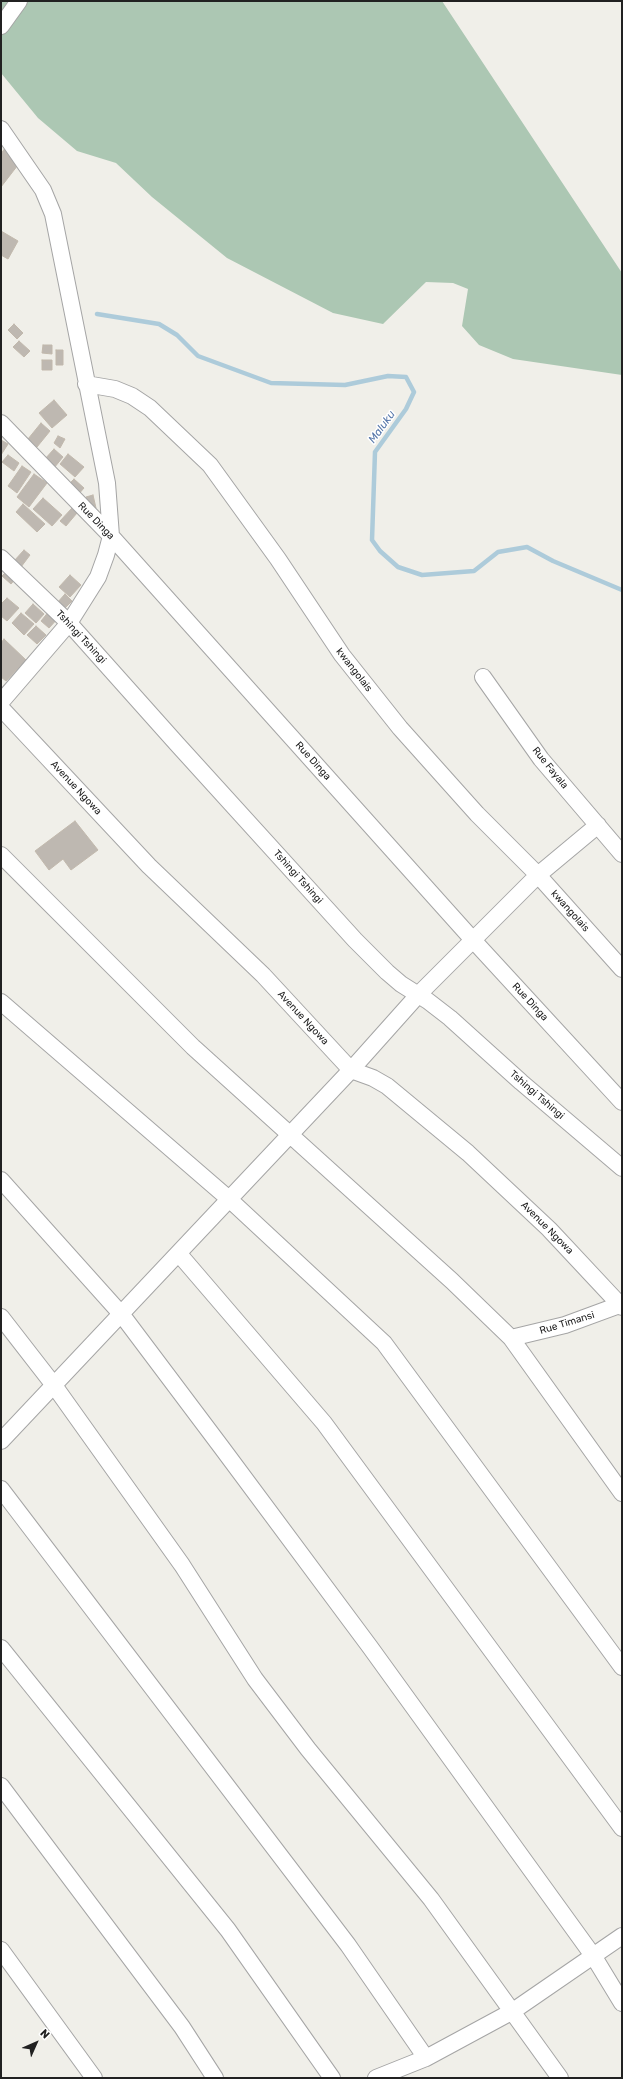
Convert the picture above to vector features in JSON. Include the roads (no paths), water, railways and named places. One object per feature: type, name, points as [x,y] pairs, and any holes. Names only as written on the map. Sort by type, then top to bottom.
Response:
[{"type":"street","points":[[1,26],[19,1]]},
{"type":"street","points":[[1,129],[49,201],[75,314],[86,384],[107,483],[111,536],[98,577],[70,623],[1,702]]},
{"type":"street","name":"kwangolais","points":[[86,384],[115,389],[132,396],[150,408],[210,465],[278,559],[342,655],[426,757],[477,814],[538,875],[622,969]]},
{"type":"street","name":"Rue Dinga","points":[[1,423],[111,536],[474,940],[622,1102]]},
{"type":"street","name":"Tshingi Tshingi","points":[[1,558],[70,623],[177,744],[355,940],[387,972],[450,1018],[521,1082],[622,1168]]},
{"type":"street","name":"Rue Fayala","points":[[483,677],[541,759],[622,854]]},
{"type":"street","name":"Avenue Ngowa","points":[[1,708],[149,866],[263,975],[351,1070],[373,1078],[387,1086],[468,1153],[550,1229],[622,1306]]},
{"type":"street","points":[[1,1441],[53,1384],[122,1315],[290,1133],[351,1070],[418,995],[538,875],[598,825]]},
{"type":"street","points":[[1,855],[192,1047],[290,1133],[452,1281],[511,1338],[622,1494]]},
{"type":"street","points":[[1,1002],[229,1199],[384,1343],[622,1667]]},
{"type":"street","points":[[1,1180],[122,1315],[370,1647],[594,1957],[622,2003]]},
{"type":"street","points":[[179,1254],[324,1423],[622,1828]]},
{"type":"street","name":"Rue Timansi","points":[[511,1338],[565,1325],[622,1306]]},
{"type":"street","points":[[1,1317],[53,1384],[182,1564],[255,1679],[308,1749],[431,1899],[560,2078]]},
{"type":"street","points":[[1,1489],[348,1945],[426,2058]]},
{"type":"street","points":[[1,1648],[228,1930],[332,2078]]},
{"type":"street","points":[[1,1786],[182,2026],[215,2078]]},
{"type":"street","points":[[376,2078],[426,2058],[513,2012],[594,1957],[622,1936]]},
{"type":"street","points":[[1,1950],[94,2078]]},
{"type":"waterway","name":"Maluku","points":[[97,314],[159,324],[177,335],[198,356],[271,383],[345,385],[388,376],[406,377],[414,392],[406,409],[375,452],[372,540],[380,551],[398,567],[422,575],[474,571],[498,552],[527,547],[553,561],[622,590]]}]
